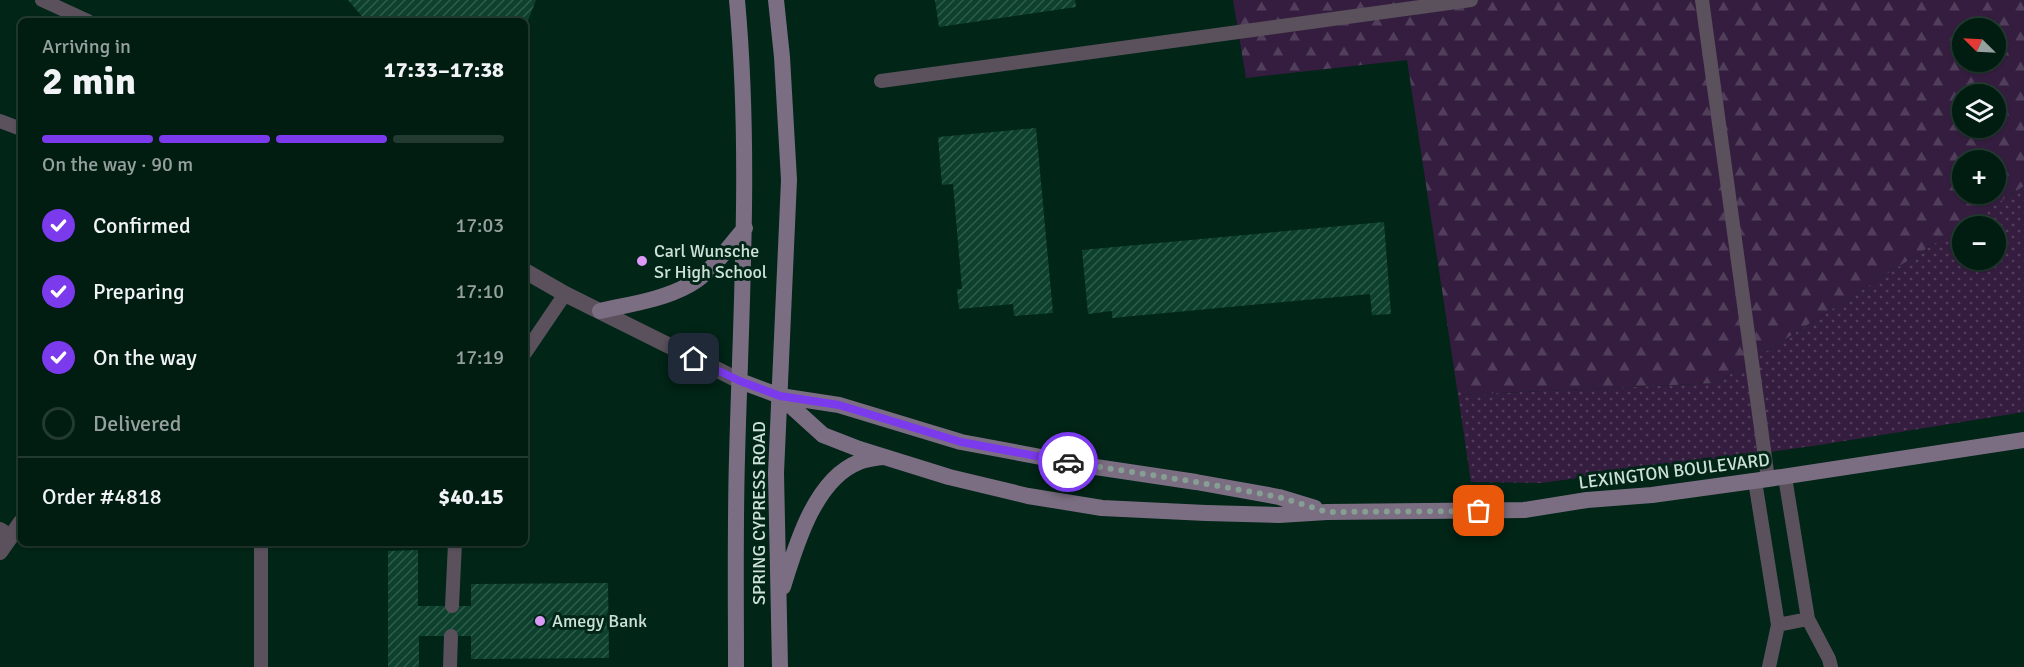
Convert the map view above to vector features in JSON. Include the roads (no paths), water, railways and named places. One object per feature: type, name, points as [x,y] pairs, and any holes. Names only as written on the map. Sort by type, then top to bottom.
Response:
[{"type":"main road","name":"SPRING CYPRESS ROAD","points":[[736,667],[736,503],[745,228],[743,95],[737,0]]},
{"type":"main road","name":"SPRING CYPRESS ROAD","points":[[776,0],[789,180],[776,473],[780,667]]},
{"type":"main road","points":[[600,311],[661,297],[690,284],[712,266],[745,228]]},
{"type":"main road","name":"LEXINGTON BOULEVARD","points":[[740,381],[780,396],[839,405],[961,442],[1089,466],[1279,497],[1327,512]]},
{"type":"main road","name":"LEXINGTON BOULEVARD","points":[[780,396],[823,435],[949,477],[1028,496],[1102,508],[1279,515],[1327,512],[1524,510],[1769,479],[2024,441]]},
{"type":"main road","points":[[779,601],[791,562],[824,488],[842,472],[860,462],[883,456]]},
{"type":"street","points":[[528,273],[740,381]]},
{"type":"street","points":[[0,552],[6,533]]},
{"type":"lane","points":[[42,0],[81,18]]},
{"type":"lane","points":[[881,81],[1471,0]]},
{"type":"lane","points":[[1702,0],[1769,479],[1778,625],[1768,667]]},
{"type":"lane","points":[[0,121],[18,128]]},
{"type":"lane","points":[[528,349],[566,294]]},
{"type":"lane","points":[[1769,479],[1808,619],[1831,667]]},
{"type":"lane","points":[[261,546],[261,667]]},
{"type":"lane","points":[[452,606],[455,546]]},
{"type":"lane","points":[[1778,625],[1808,619]]},
{"type":"lane","points":[[450,667],[451,636]]},
{"type":"place","name":"Carl Wunsche Sr High School","points":[[642,261]]},
{"type":"place","name":"Amegy Bank","points":[[540,621]]}]
